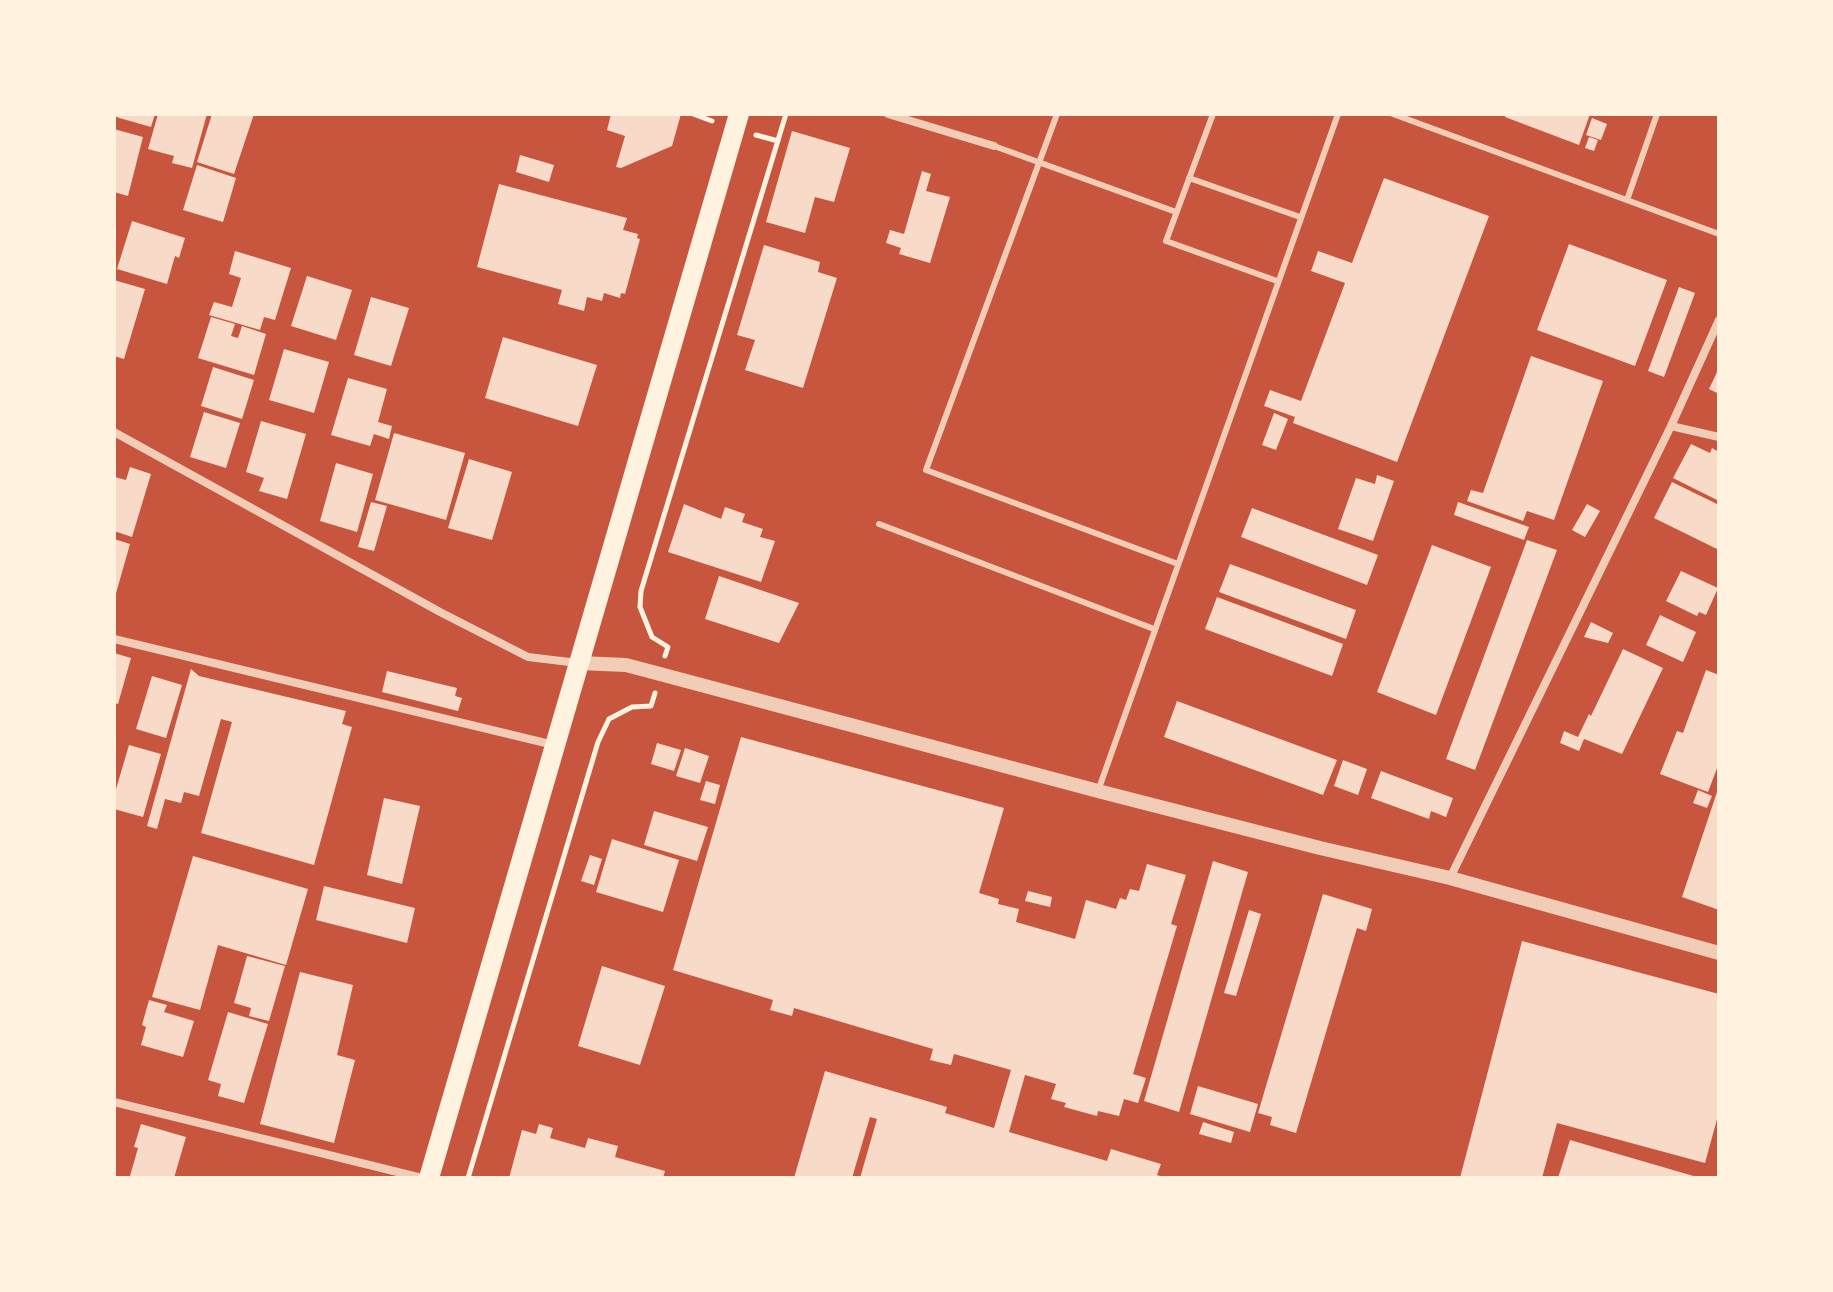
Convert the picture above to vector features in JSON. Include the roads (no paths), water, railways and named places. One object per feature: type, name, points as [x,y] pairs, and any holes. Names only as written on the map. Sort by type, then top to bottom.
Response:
[{"type":"main road","points":[[429,1178],[739,114]]},
{"type":"street","points":[[888,114],[994,146]]},
{"type":"street","points":[[1450,878],[1671,426],[1719,320]]},
{"type":"street","points":[[1671,426],[1719,437]]},
{"type":"street","points":[[114,432],[440,612],[528,657],[637,668],[1098,791],[1450,878],[1719,953]]},
{"type":"street","points":[[114,639],[554,745]]},
{"type":"street","points":[[114,1102],[422,1178]]},
{"type":"lane","points":[[1057,114],[926,470],[1178,564]]},
{"type":"lane","points":[[1213,114],[1166,241],[1277,281]]},
{"type":"lane","points":[[1098,791],[1338,114]]},
{"type":"lane","points":[[1393,114],[1719,234]]},
{"type":"lane","points":[[1627,200],[1657,114]]},
{"type":"lane","points":[[994,146],[1176,212]]},
{"type":"lane","points":[[1189,178],[1300,217]]},
{"type":"lane","points":[[879,524],[1154,629]]}]
